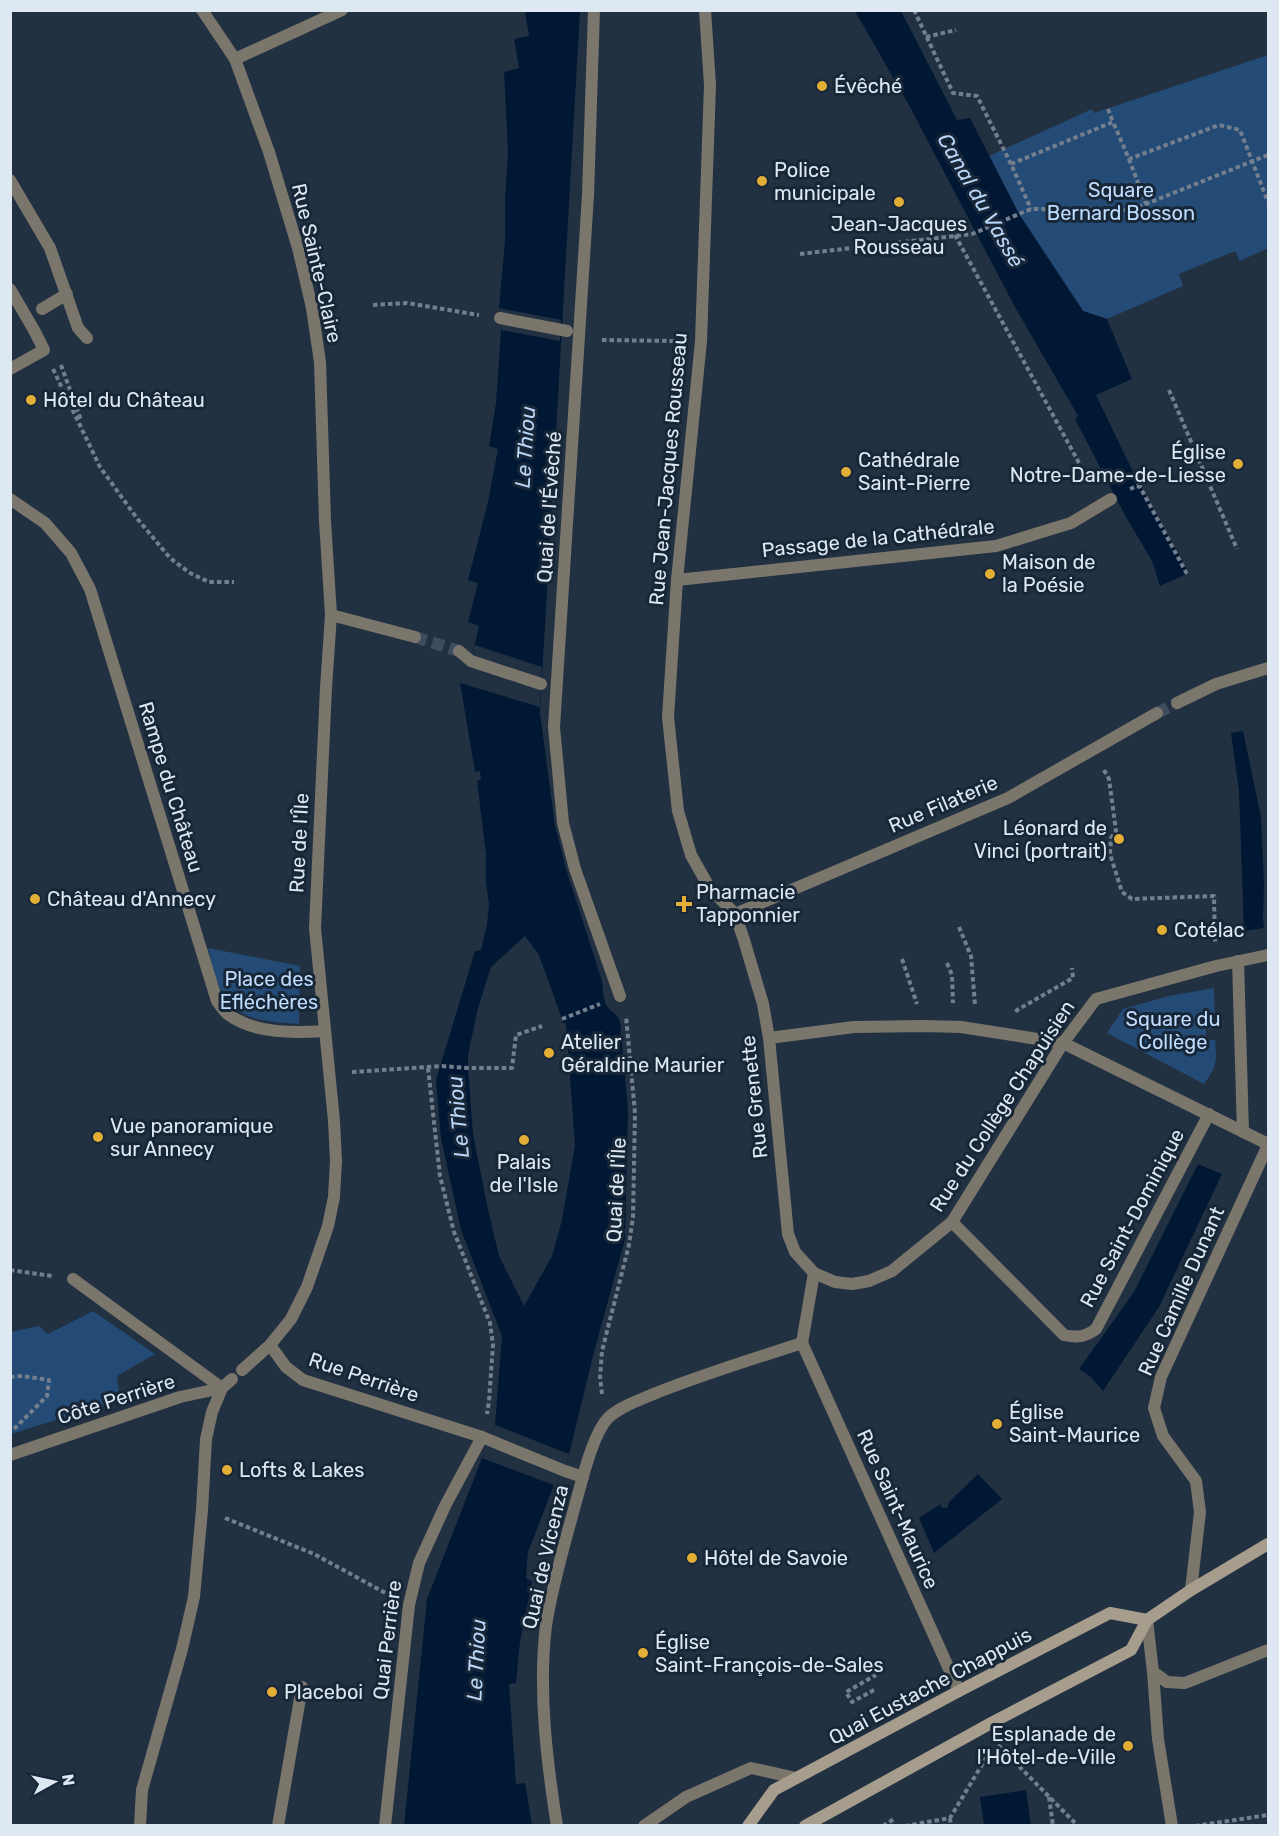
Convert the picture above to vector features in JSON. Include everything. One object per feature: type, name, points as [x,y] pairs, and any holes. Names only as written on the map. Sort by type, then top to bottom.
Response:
[{"type":"main road","points":[[805,1826],[993,1722],[1131,1650],[1146,1620],[1191,1590],[1269,1544]]},
{"type":"main road","name":"Quai Eustache Chappuis","points":[[747,1826],[774,1790],[1110,1613],[1146,1620]]},
{"type":"street","name":"Rue Sainte-Claire","points":[[202,10],[235,59],[269,152],[298,248],[312,308],[320,362],[325,521],[331,615]]},
{"type":"street","points":[[235,59],[342,10]]},
{"type":"street","name":"Quai de l'Évêché","points":[[594,10],[588,195],[554,727],[563,823],[575,869],[620,996]]},
{"type":"street","name":"Rue Jean-Jacques Rousseau","points":[[705,10],[710,85],[701,341],[677,580],[668,717],[678,811],[691,855],[709,888],[735,914]]},
{"type":"street","points":[[10,180],[50,248],[78,328],[87,338]]},
{"type":"street","points":[[10,289],[44,350],[10,369]]},
{"type":"street","points":[[42,309],[67,294]]},
{"type":"street","points":[[500,318],[567,331]]},
{"type":"street","name":"Rampe du Château","points":[[10,499],[45,523],[71,553],[90,589],[217,1001],[228,1015],[264,1029],[303,1033],[325,1031]]},
{"type":"street","name":"Passage de la Cathédrale","points":[[677,580],[996,546],[1071,523],[1106,502]]},
{"type":"street","points":[[331,615],[415,637]]},
{"type":"street","name":"Rue de l'Île","points":[[330,1073],[315,928],[331,615]]},
{"type":"street","points":[[459,651],[471,661],[541,684]]},
{"type":"street","points":[[1177,703],[1216,684],[1269,668]]},
{"type":"street","name":"Rue Filaterie","points":[[735,914],[1008,798],[1157,713]]},
{"type":"street","name":"Rue Grenette","points":[[735,914],[763,1004],[769,1038],[788,1234],[795,1252],[814,1273]]},
{"type":"street","name":"Rue du Collège Chapuisien","points":[[814,1273],[835,1282],[852,1284],[869,1281],[892,1271],[952,1222],[1063,1043],[1096,999],[1216,966],[1269,955]]},
{"type":"street","points":[[1238,961],[1243,1131]]},
{"type":"street","points":[[769,1038],[854,1027],[924,1026],[954,1027],[1063,1043],[1269,1145]]},
{"type":"street","points":[[242,1370],[270,1345],[291,1319],[307,1287],[328,1226],[334,1197],[336,1161],[330,1073]]},
{"type":"street","name":"Rue Saint-Dominique","points":[[952,1222],[1064,1335],[1076,1338],[1088,1335],[1096,1329],[1209,1114]]},
{"type":"street","name":"Rue Camille Dunant","points":[[1191,1590],[1200,1512],[1196,1481],[1163,1436],[1154,1408],[1161,1377],[1269,1145]]},
{"type":"street","points":[[608,1419],[634,1402],[684,1382],[802,1343],[814,1273]]},
{"type":"street","points":[[74,1279],[222,1388],[212,1412],[206,1439],[194,1597],[182,1649],[142,1790],[140,1826]]},
{"type":"street","name":"Rue Saint-Maurice","points":[[802,1343],[959,1691]]},
{"type":"street","name":"Rue Perrière","points":[[270,1345],[286,1367],[303,1380],[486,1439],[564,1472],[583,1477]]},
{"type":"street","name":"Côte Perrière","points":[[10,1455],[180,1397],[222,1388],[232,1379]]},
{"type":"street","name":"Quai de Vicenza","points":[[557,1826],[548,1766],[543,1672],[546,1626],[564,1545],[583,1477],[597,1437],[608,1419]]},
{"type":"street","name":"Quai Perrière","points":[[386,1826],[409,1605],[419,1563],[445,1506],[486,1439]]},
{"type":"street","points":[[1146,1620],[1158,1739],[1172,1826]]},
{"type":"street","points":[[1153,1672],[1167,1682],[1185,1683],[1267,1649]]},
{"type":"street","points":[[278,1826],[302,1687]]},
{"type":"street","points":[[644,1826],[686,1797],[751,1768],[796,1778]]},
{"type":"path","points":[[914,10],[953,93],[977,96],[1031,209]]},
{"type":"path","points":[[926,37],[956,30]]},
{"type":"path","points":[[1108,108],[1146,204]]},
{"type":"path","points":[[1011,165],[1113,122]]},
{"type":"path","points":[[1129,159],[1219,125],[1240,130],[1269,202]]},
{"type":"path","points":[[800,254],[972,234],[1031,209],[1131,210],[1269,155]]},
{"type":"path","points":[[955,236],[1106,502],[1133,487],[1140,487],[1187,574]]},
{"type":"path","points":[[373,305],[406,303],[500,318]]},
{"type":"path","points":[[579,340],[701,341]]},
{"type":"path","points":[[44,350],[100,467],[136,517],[170,558],[190,573],[209,582],[234,582]]},
{"type":"path","points":[[61,362],[87,438]]},
{"type":"path","points":[[1169,390],[1237,549]]},
{"type":"path","points":[[1094,748],[1109,779],[1116,831],[1111,838],[1110,854],[1122,892],[1132,899],[1214,896],[1216,966]]},
{"type":"path","points":[[959,927],[971,956],[977,1030]]},
{"type":"path","points":[[902,959],[924,1026]]},
{"type":"path","points":[[947,963],[952,975],[954,1027]]},
{"type":"path","points":[[1011,1035],[1017,1010],[1073,978],[1072,968]]},
{"type":"path","name":"Quai de l'Île","points":[[608,1419],[600,1377],[602,1351],[629,1245],[633,1217],[635,1113],[627,1020],[620,996]]},
{"type":"path","points":[[562,1019],[605,1002]]},
{"type":"path","points":[[330,1073],[441,1066],[512,1068],[516,1035],[542,1026]]},
{"type":"path","points":[[428,1068],[440,1176],[454,1232],[490,1323],[493,1345],[486,1439]]},
{"type":"path","points":[[10,1270],[74,1279]]},
{"type":"path","points":[[10,1377],[22,1376],[48,1380],[47,1396],[10,1432]]},
{"type":"path","points":[[202,1510],[314,1554],[409,1605]]},
{"type":"path","points":[[874,1690],[852,1702],[846,1692],[876,1675]]},
{"type":"path","points":[[951,1826],[950,1818],[995,1742],[1078,1826]]},
{"type":"path","points":[[1049,1796],[1053,1826]]},
{"type":"path","points":[[1195,1826],[1269,1815]]},
{"type":"path","points":[[905,1826],[950,1818]]},
{"type":"path","points":[[883,1826],[894,1819]]},
{"type":"green space","name":"Square Bernard Bosson","points":[[1268,55],[1268,248],[1240,261],[1235,251],[1179,274],[1183,286],[1107,319],[1083,311],[1019,214],[989,156],[1092,109],[1094,113]]},
{"type":"green space","name":"Place des Efléchères","points":[[208,948],[300,966],[299,1024],[260,1019],[246,1015],[235,1008],[226,999],[219,986]]},
{"type":"green space","name":"Square du Collège","points":[[1214,988],[1215,1029],[1206,1029],[1206,1040],[1215,1040],[1216,1059],[1214,1068],[1204,1084],[1107,1033],[1123,1009],[1169,996]]},
{"type":"green space","points":[[93,1311],[155,1354],[117,1376],[120,1400],[11,1434],[11,1332],[39,1326],[48,1334]]},
{"type":"water","name":"Le Thiou","points":[[525,11],[580,11],[540,713],[555,826],[567,872],[602,981],[605,1000],[620,1021],[628,1110],[625,1239],[565,1471],[554,1485],[528,1552],[526,1578],[532,1582],[520,1642],[516,1683],[509,1684],[516,1784],[525,1783],[532,1825],[404,1826],[427,1599],[495,1425],[502,1336],[461,1230],[441,1138],[436,1080],[475,951],[481,950],[489,904],[486,854],[477,781],[481,780],[480,771],[475,772],[460,683],[471,661],[479,626],[468,622],[478,583],[468,580],[488,502],[498,449],[489,446],[496,403],[501,330],[499,308],[505,240],[508,153],[504,72],[519,68],[514,39],[529,36]],"holes":[[[525,936],[539,955],[563,1023],[566,1023],[575,1145],[562,1220],[552,1256],[524,1306],[499,1256],[487,1205],[473,1134],[468,1055],[478,1008],[491,967]]]},
{"type":"water","name":"Canal du Vassé","points":[[855,11],[901,11],[957,120],[970,118],[1019,214],[1083,311],[1107,319],[1132,379],[1096,395],[1135,476],[1189,573],[1160,586],[1152,561],[1126,517],[1075,419],[1078,416],[1015,307],[911,109]]},
{"type":"water","points":[[1243,731],[1261,817],[1264,886],[1264,928],[1244,931],[1239,791],[1231,733]]},
{"type":"water","points":[[1198,1164],[1222,1174],[1159,1307],[1103,1391],[1091,1377],[1079,1369],[1134,1292]]},
{"type":"water","points":[[978,1474],[1002,1499],[934,1553],[919,1518],[941,1504],[941,1507],[947,1508],[949,1502]]},
{"type":"water","points":[[1026,1790],[1031,1825],[984,1825],[980,1797]]},
{"type":"pier","points":[[499,308],[561,320],[560,341],[501,330]]},
{"type":"pier","points":[[475,645],[542,667],[540,707],[460,683],[471,661]]},
{"type":"pier","points":[[495,1425],[569,1454],[565,1471],[554,1485],[482,1458]]},
{"type":"tunnel","points":[[415,637],[459,651]]},
{"type":"tunnel","points":[[1157,713],[1177,703]]},
{"type":"place","name":"Évêché","points":[[822,86]]},
{"type":"place","name":"Police municipale","points":[[762,181]]},
{"type":"place","name":"Jean-Jacques Rousseau","points":[[899,202]]},
{"type":"place","name":"Hôtel du Château","points":[[31,400]]},
{"type":"place","name":"Église Notre-Dame-de-Liesse","points":[[1238,464]]},
{"type":"place","name":"Cathédrale Saint-Pierre","points":[[846,472]]},
{"type":"place","name":"Maison de la Poésie","points":[[990,574]]},
{"type":"place","name":"Léonard de Vinci (portrait)","points":[[1119,839]]},
{"type":"place","name":"Château d'Annecy","points":[[35,899]]},
{"type":"place","name":"Pharmacie Tapponnier","points":[[684,904]]},
{"type":"place","name":"Cotélac","points":[[1162,930]]},
{"type":"place","name":"Atelier Géraldine Maurier","points":[[549,1053]]},
{"type":"place","name":"Vue panoramique sur Annecy","points":[[98,1137]]},
{"type":"place","name":"Palais de l'Isle","points":[[524,1140]]},
{"type":"place","name":"Église Saint-Maurice","points":[[997,1424]]},
{"type":"place","name":"Lofts & Lakes","points":[[227,1470]]},
{"type":"place","name":"Hôtel de Savoie","points":[[692,1558]]},
{"type":"place","name":"Église Saint-François-de-Sales","points":[[643,1653]]},
{"type":"place","name":"Placeboi","points":[[272,1692]]},
{"type":"place","name":"Esplanade de l'Hôtel-de-Ville","points":[[1128,1746]]}]
